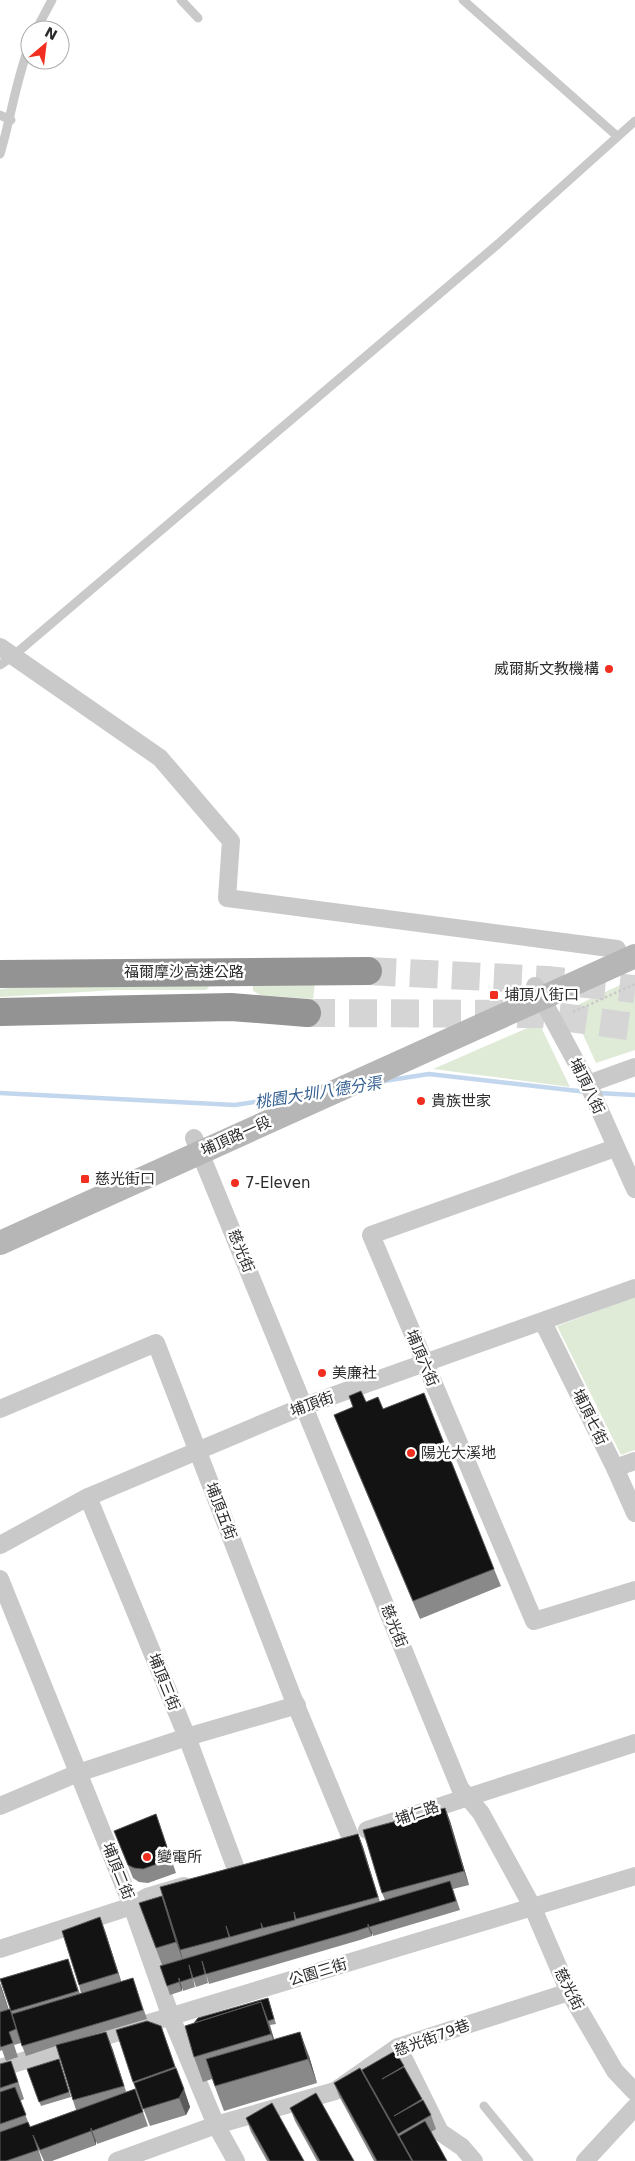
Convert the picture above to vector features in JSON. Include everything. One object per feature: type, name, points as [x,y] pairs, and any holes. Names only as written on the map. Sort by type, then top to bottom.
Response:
[{"type":"highway","name":"福爾摩沙高速公路","points":[[0,974],[368,971]]},
{"type":"highway","points":[[227,972],[231,1007]]},
{"type":"highway","points":[[0,1012],[231,1007],[307,1013]]},
{"type":"street","points":[[4,656],[160,758],[231,841],[227,898],[629,948]]},
{"type":"street","name":"埔頂路一段","points":[[0,1225],[197,1145],[538,992],[629,948]]},
{"type":"street","name":"埔頂八街","points":[[538,992],[588,1084],[615,1148],[635,1189]]},
{"type":"street","points":[[588,1084],[635,1068]]},
{"type":"street","name":"埔頂路一段","points":[[0,1243],[197,1145]]},
{"type":"street","name":"慈光街","points":[[197,1145],[460,1788],[481,1813],[532,1906],[569,1992],[615,2071],[635,2092]]},
{"type":"street","name":"埔頂六街","points":[[615,1148],[371,1235],[534,1621],[635,1590]]},
{"type":"street","name":"埔頂街","points":[[0,1545],[88,1497],[304,1406],[635,1288]]},
{"type":"street","name":"埔頂七街","points":[[543,1322],[615,1468],[635,1514]]},
{"type":"street","name":"埔頂五街","points":[[0,1409],[156,1343],[350,1836]]},
{"type":"street","points":[[615,1468],[635,1461]]},
{"type":"street","name":"埔頂三街","points":[[88,1497],[186,1737],[236,1869]]},
{"type":"street","name":"埔頂二街","points":[[0,1579],[132,1906],[171,2017],[216,2125],[236,2161]]},
{"type":"street","points":[[0,1806],[78,1773],[186,1737],[297,1705]]},
{"type":"street","name":"埔仁路","points":[[332,1841],[635,1743]]},
{"type":"street","points":[[218,1875],[255,1864]]},
{"type":"street","name":"公園三街","points":[[0,2068],[635,1876]]},
{"type":"street","points":[[0,1949],[132,1906],[147,1897],[201,1880]]},
{"type":"street","name":"慈光街79巷","points":[[117,2161],[216,2125],[335,2091],[398,2047],[569,1992]]},
{"type":"street","points":[[398,2047],[440,2132],[462,2147],[474,2161]]},
{"type":"street","points":[[585,2161],[635,2107]]},
{"type":"lane","points":[[41,20],[52,0]]},
{"type":"lane","points":[[180,0],[198,18]]},
{"type":"lane","points":[[463,0],[617,136]]},
{"type":"lane","points":[[0,154],[10,120],[21,70]]},
{"type":"lane","points":[[0,115],[10,120]]},
{"type":"lane","points":[[4,656],[498,244],[635,121]]},
{"type":"lane","points":[[484,2106],[529,2161]]},
{"type":"path","points":[[573,1012],[635,984]]},
{"type":"green space","points":[[635,978],[635,1050],[596,1063],[571,1008]]},
{"type":"green space","points":[[315,983],[313,999],[260,995],[253,991],[253,985]]},
{"type":"green space","points":[[208,984],[209,987],[206,990],[116,990],[0,997],[0,989],[23,987]]},
{"type":"green space","points":[[539,1023],[570,1087],[433,1069]]},
{"type":"green space","points":[[635,1297],[635,1450],[621,1455],[557,1326]]},
{"type":"building","name":"陽光大溪地","points":[[361,1391],[366,1402],[378,1397],[383,1409],[424,1393],[494,1569],[413,1601],[334,1415],[353,1407],[349,1396]]},
{"type":"building","points":[[445,1808],[464,1871],[382,1893],[363,1830]]},
{"type":"building","name":"變電所","points":[[156,1814],[171,1859],[143,1869],[134,1868],[128,1865],[114,1831]]},
{"type":"building","points":[[358,1834],[378,1897],[296,1919],[294,1912],[295,1920],[263,1928],[261,1923],[262,1928],[230,1937],[226,1926],[229,1937],[180,1950],[160,1887]]},
{"type":"building","points":[[450,1881],[456,1901],[369,1927],[368,1924],[368,1927],[356,1931],[206,1974],[202,1961],[205,1974],[193,1978],[189,1965],[192,1978],[180,1982],[179,1978],[179,1982],[167,1986],[160,1966]]},
{"type":"building","points":[[162,1896],[176,1942],[156,1948],[139,1903]]},
{"type":"building","points":[[100,1917],[118,1973],[79,1985],[62,1931]]},
{"type":"building","points":[[68,1959],[78,1991],[11,2011],[0,1979]]},
{"type":"building","points":[[133,1978],[143,2010],[22,2046],[12,2014]]},
{"type":"building","points":[[268,1998],[274,2019],[268,2021],[261,2002],[194,2023],[198,2018]]},
{"type":"building","points":[[261,2002],[271,2034],[194,2057],[185,2026]]},
{"type":"building","points":[[10,2009],[16,2029],[9,2032],[13,2043],[1,2047],[0,2012]]},
{"type":"building","points":[[147,2021],[161,2026],[175,2067],[133,2082],[116,2030]]},
{"type":"building","points":[[106,2032],[124,2086],[73,2100],[56,2045]]},
{"type":"building","points":[[300,2032],[308,2059],[215,2086],[206,2059]]},
{"type":"building","points":[[395,2051],[404,2066],[382,2079],[404,2067],[422,2099],[394,2116],[423,2100],[431,2115],[398,2134],[362,2070]]},
{"type":"building","points":[[59,2059],[69,2092],[39,2102],[27,2069]]},
{"type":"building","points":[[11,2061],[18,2082],[0,2088],[0,2064]]},
{"type":"building","points":[[176,2068],[184,2089],[179,2098],[143,2109],[134,2083]]},
{"type":"building","points":[[360,2068],[412,2161],[377,2161],[334,2083]]},
{"type":"building","points":[[15,2087],[26,2115],[0,2124],[0,2092]]},
{"type":"building","points":[[135,2089],[143,2112],[92,2131],[91,2128],[91,2131],[40,2150],[33,2135],[38,2150],[6,2161],[0,2161],[0,2132],[28,2122],[30,2127]]},
{"type":"building","points":[[316,2093],[354,2161],[320,2161],[290,2108]]},
{"type":"building","points":[[272,2103],[304,2161],[270,2161],[246,2118]]},
{"type":"building","points":[[425,2121],[447,2161],[413,2161],[399,2136]]},
{"type":"waterway","name":"桃園大圳八德分渠","points":[[384,1081],[429,1074],[587,1092]]},
{"type":"waterway","name":"桃園大圳八德分渠","points":[[0,1093],[235,1105],[305,1094]]},
{"type":"waterway","name":"桃園大圳八德分渠","points":[[598,1093],[635,1095]]},
{"type":"tunnel","points":[[368,971],[547,980],[635,989]]},
{"type":"tunnel","points":[[307,1013],[540,1014],[635,1027]]},
{"type":"place","name":"威爾斯文教機構","points":[[609,669]]},
{"type":"place","name":"埔頂八街口","points":[[494,995]]},
{"type":"place","name":"貴族世家","points":[[421,1101]]},
{"type":"place","name":"慈光街口","points":[[85,1179]]},
{"type":"place","name":"7-Eleven","points":[[235,1183]]},
{"type":"place","name":"美廉社","points":[[322,1373]]},
{"type":"place","name":"陽光大溪地","points":[[411,1453]]},
{"type":"place","name":"變電所","points":[[147,1857]]}]
